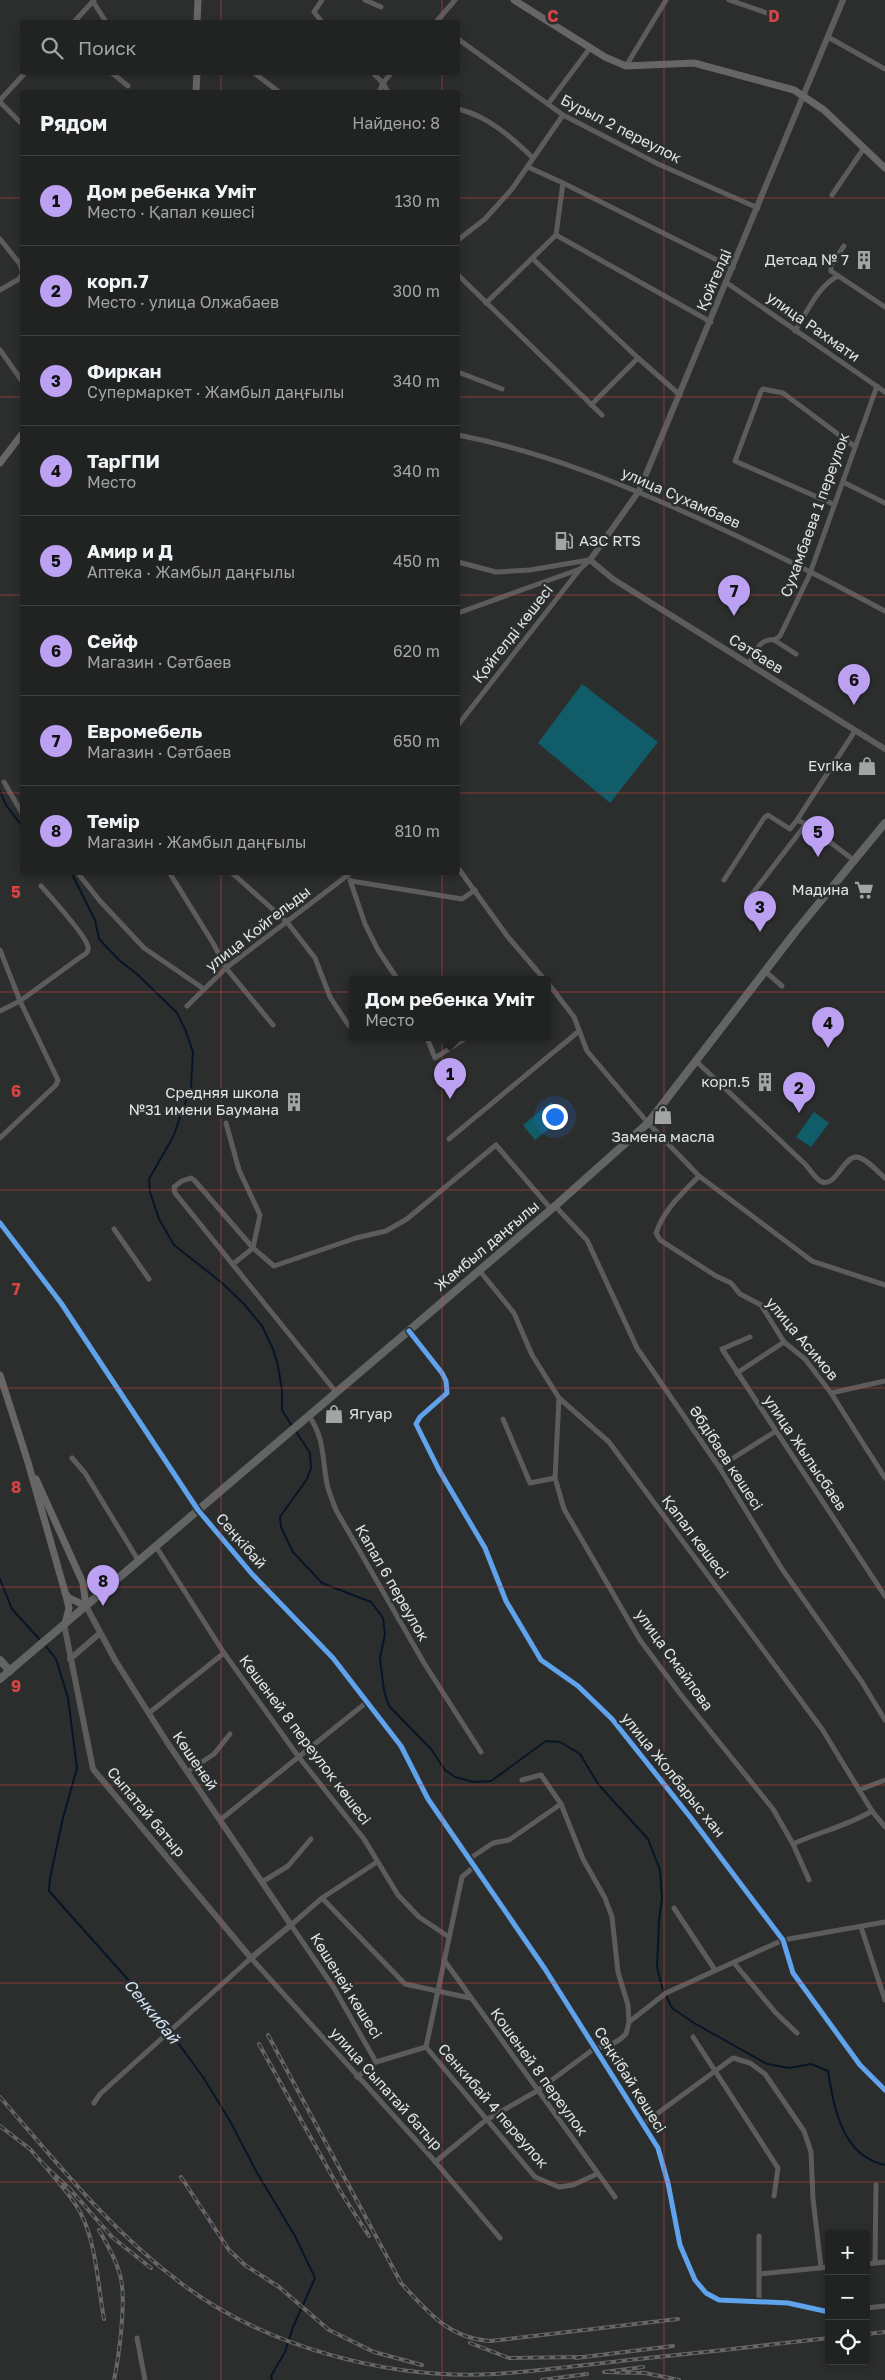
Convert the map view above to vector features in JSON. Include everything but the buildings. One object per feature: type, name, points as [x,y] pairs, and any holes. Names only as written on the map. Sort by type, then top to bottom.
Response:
[{"type":"main road","points":[[197,20],[198,0]]},
{"type":"main road","points":[[514,0],[590,48],[626,66],[694,63],[794,90],[824,110],[885,168]]},
{"type":"main road","points":[[196,90],[197,75]]},
{"type":"main road","points":[[0,463],[20,437]]},
{"type":"main road","name":"Жамбыл даңғылы","points":[[0,1679],[155,1545],[409,1331],[648,1124],[796,931],[885,823]]},
{"type":"main road","points":[[0,1375],[27,1459],[65,1592],[69,1608],[64,1624]]},
{"type":"main road","points":[[27,1459],[83,1583],[86,1606]]},
{"type":"main road","points":[[65,1592],[69,1598],[86,1606]]},
{"type":"main road","points":[[0,1660],[10,1671]]},
{"type":"street","points":[[320,20],[314,12],[322,0]]},
{"type":"street","points":[[365,0],[381,7]]},
{"type":"street","points":[[438,20],[455,0]]},
{"type":"street","points":[[626,66],[666,0]]},
{"type":"street","points":[[729,0],[770,14]]},
{"type":"street","name":"Қойгелді","points":[[590,560],[639,491],[711,322],[843,0]]},
{"type":"street","points":[[76,20],[94,1],[105,20]]},
{"type":"street","points":[[828,37],[885,68]]},
{"type":"street","name":"Бурыл 2 переулок","points":[[460,40],[563,116],[658,164],[758,208]]},
{"type":"street","points":[[548,104],[590,48]]},
{"type":"street","points":[[20,122],[0,101],[23,75]]},
{"type":"street","points":[[115,75],[128,86]]},
{"type":"street","points":[[257,75],[276,90]]},
{"type":"street","points":[[375,75],[387,90]]},
{"type":"street","points":[[380,90],[390,75]]},
{"type":"street","points":[[460,110],[479,117],[506,132],[533,158]]},
{"type":"street","points":[[460,238],[485,219],[512,189],[563,116]]},
{"type":"street","points":[[832,195],[864,148]]},
{"type":"street","points":[[528,167],[563,182],[733,268]]},
{"type":"street","points":[[486,303],[556,235],[563,182]]},
{"type":"street","points":[[556,235],[711,322]]},
{"type":"street","points":[[0,239],[20,269]]},
{"type":"street","points":[[844,246],[831,269],[838,276],[885,307]]},
{"type":"street","points":[[533,258],[638,358],[680,395]]},
{"type":"street","points":[[0,290],[18,279],[20,276]]},
{"type":"street","points":[[795,330],[818,294],[830,280],[838,276]]},
{"type":"street","points":[[460,277],[602,415]]},
{"type":"street","name":"улица Рахмати","points":[[727,283],[885,392]]},
{"type":"street","points":[[0,350],[20,378]]},
{"type":"street","points":[[591,405],[638,358]]},
{"type":"street","points":[[460,373],[502,388]]},
{"type":"street","name":"Сухамбаева 1 переулок","points":[[749,664],[762,642],[768,639],[774,640],[780,636],[811,570],[833,504],[843,482],[854,446],[877,386]]},
{"type":"street","points":[[833,504],[735,461],[763,389],[783,393],[854,446]]},
{"type":"street","name":"улица Сухамбаев","points":[[460,435],[504,444],[639,491],[811,570],[885,610]]},
{"type":"street","points":[[843,482],[885,503]]},
{"type":"street","points":[[460,563],[496,572],[530,570],[590,560]]},
{"type":"street","name":"Қойгелді көшесі","points":[[460,722],[580,569],[590,560]]},
{"type":"street","name":"Сәтбаев","points":[[590,560],[613,579],[885,749]]},
{"type":"street","points":[[460,612],[580,569]]},
{"type":"street","points":[[774,640],[796,654]]},
{"type":"street","points":[[724,880],[764,818],[768,815],[790,829],[798,820],[855,731]]},
{"type":"street","points":[[4,782],[20,810]]},
{"type":"street","points":[[798,820],[855,861]]},
{"type":"street","points":[[749,898],[806,824]]},
{"type":"street","points":[[460,871],[508,937],[541,976]]},
{"type":"street","points":[[79,875],[100,901],[144,948],[204,989]]},
{"type":"street","points":[[171,875],[213,943],[226,968],[273,1025]]},
{"type":"street","points":[[234,875],[287,922],[316,958],[330,997],[349,1026]]},
{"type":"street","points":[[395,976],[364,924],[348,876],[462,899],[475,890]]},
{"type":"street","name":"улица Койгельды","points":[[187,1006],[226,968],[348,876]]},
{"type":"street","points":[[0,1011],[20,1001],[82,956],[88,949],[88,945],[76,928],[41,886]]},
{"type":"street","points":[[0,950],[20,1001],[58,1080],[56,1085],[0,1138]]},
{"type":"street","points":[[766,972],[782,986]]},
{"type":"street","points":[[551,988],[574,1016],[587,1051],[648,1124],[699,1176],[812,1261],[885,1285]]},
{"type":"street","points":[[449,1139],[580,1031]]},
{"type":"street","points":[[427,1041],[435,1058],[461,1041]]},
{"type":"street","points":[[697,1062],[804,1163],[819,1180],[825,1183],[830,1181],[850,1159],[855,1157],[861,1158],[885,1178]]},
{"type":"street","points":[[226,1123],[239,1170],[260,1215],[252,1248],[233,1264]]},
{"type":"street","name":"Әбдібаев көшесі","points":[[252,1248],[274,1266],[356,1238],[386,1231],[424,1207],[496,1145],[553,1207],[587,1240],[638,1348],[719,1467],[782,1569],[862,1682],[885,1720]]},
{"type":"street","name":"улица Асимов","points":[[699,1176],[672,1204],[660,1222],[656,1233],[660,1240],[730,1283],[740,1294],[761,1305],[784,1342],[804,1359],[831,1393],[885,1478]]},
{"type":"street","points":[[252,1248],[195,1181],[191,1178],[182,1181],[174,1187],[175,1193],[336,1392]]},
{"type":"street","name":"Сеңкібай","points":[[0,1223],[71,1318],[198,1510],[252,1574],[333,1658],[401,1746],[428,1799],[475,1866]]},
{"type":"street","points":[[114,1229],[149,1279]]},
{"type":"street","name":"Қапал көшесі","points":[[478,1270],[514,1313],[532,1355],[559,1398],[609,1442],[822,1729],[872,1811],[885,1827]]},
{"type":"street","name":"улица Жолбарыс хан","points":[[409,1331],[442,1373],[446,1381],[447,1393],[420,1417],[416,1424],[439,1470],[484,1548],[506,1601],[541,1660],[578,1686],[612,1719],[732,1868],[783,1940],[793,1973],[860,2065],[885,2090]]},
{"type":"street","name":"улица Жылысбаев","points":[[750,1337],[722,1349],[885,1596]]},
{"type":"street","points":[[737,1373],[784,1342]]},
{"type":"street","points":[[831,1393],[885,1381]]},
{"type":"street","name":"улица Смайлова","points":[[559,1398],[555,1478],[564,1509],[640,1640],[680,1695],[773,1810],[793,1844],[809,1880]]},
{"type":"street","name":"Капал 6 переулок","points":[[309,1416],[318,1432],[325,1456],[327,1483],[336,1510],[424,1663],[481,1752]]},
{"type":"street","points":[[503,1419],[530,1483],[555,1478]]},
{"type":"street","points":[[719,1467],[776,1431]]},
{"type":"street","points":[[72,1458],[85,1473],[138,1560]]},
{"type":"street","name":"Көшеней 8 переулок көшесі","points":[[155,1545],[224,1652],[298,1756],[364,1839],[398,1895],[419,1917],[449,1937]]},
{"type":"street","name":"Көшеней","points":[[86,1606],[99,1634],[149,1713],[291,1925]]},
{"type":"street","name":"Сыпатай батыр","points":[[64,1624],[93,1769],[251,1958]]},
{"type":"street","points":[[70,1659],[99,1634]]},
{"type":"street","points":[[149,1713],[224,1652]]},
{"type":"street","points":[[220,1820],[367,1702]]},
{"type":"street","points":[[187,1772],[214,1754],[230,1734]]},
{"type":"street","points":[[435,2162],[486,2120],[536,2091],[595,2048],[607,2047],[619,2040],[626,2034],[629,2022],[628,2005],[618,1972],[612,1917],[605,1898],[583,1860],[561,1804],[541,1775],[522,1780]]},
{"type":"street","points":[[859,1790],[885,1780]]},
{"type":"street","points":[[469,1859],[493,1843],[509,1840],[561,1804]]},
{"type":"street","points":[[793,1844],[817,1833],[853,1822],[872,1811]]},
{"type":"street","points":[[262,1882],[288,1866],[311,1839]]},
{"type":"street","points":[[94,2103],[100,2094],[251,1958],[322,1898],[377,1862]]},
{"type":"street","name":"Сенкибай 4 переулок","points":[[426,2047],[462,1877],[475,1866]]},
{"type":"street","name":"Сеңкібай көшесі","points":[[475,1866],[545,1969],[658,2148],[668,2183],[680,2245],[695,2280],[706,2293],[719,2300],[788,2303],[825,2311]]},
{"type":"street","points":[[322,1898],[397,1978],[405,1984],[470,1998]]},
{"type":"street","points":[[674,1908],[715,1970]]},
{"type":"street","points":[[629,2022],[666,1993],[783,1940],[885,1922]]},
{"type":"street","name":"Көшеней көшесі","points":[[291,1925],[334,1988],[376,2062]]},
{"type":"street","points":[[861,1927],[885,2000]]},
{"type":"street","name":"улица Сыпатай батыр","points":[[251,1958],[435,2162],[500,2238]]},
{"type":"street","name":"Кошеней 8 переулок","points":[[444,1960],[536,2091],[615,2197]]},
{"type":"street","points":[[734,1963],[776,2013],[797,2033]]},
{"type":"street","points":[[693,2037],[717,2071],[741,2113],[778,2168],[774,2196]]},
{"type":"street","name":"Сенкибай 4 переулок","points":[[357,2077],[376,2062],[426,2047]]},
{"type":"street","name":"Сенкибай 4 переулок","points":[[426,2047],[535,2177],[559,2187],[573,2184],[597,2174]]},
{"type":"street","points":[[642,2124],[733,2058],[750,2063],[766,2074],[804,2131],[811,2152],[813,2199],[821,2267]]},
{"type":"street","points":[[874,2263],[876,2185]]},
{"type":"street","points":[[759,2236],[759,2302]]},
{"type":"street","points":[[870,2264],[885,2262]]},
{"type":"street","points":[[758,2274],[825,2266]]},
{"type":"street","points":[[870,2308],[885,2306]]},
{"type":"street","points":[[137,2338],[145,2380]]},
{"type":"shaded area","points":[[582,684],[658,742],[610,803],[538,743]]},
{"type":"shaded area","points":[[551,1102],[563,1117],[535,1140],[523,1125]]},
{"type":"shaded area","points":[[814,1112],[829,1123],[811,1147],[796,1137]]},
{"type":"waterway","points":[[0,791],[6,805],[20,823]]},
{"type":"waterway","points":[[72,875],[95,920],[99,939],[120,961],[137,974],[177,1013],[185,1029],[193,1052],[191,1087],[173,1137],[149,1179],[150,1192],[159,1219],[174,1245],[222,1283],[244,1304],[262,1326],[273,1349],[278,1366],[282,1390],[282,1410],[292,1426]]},
{"type":"waterway","points":[[295,1430],[310,1453],[311,1468],[307,1479],[280,1517],[281,1527],[293,1552],[322,1583],[371,1602],[383,1618],[385,1634],[380,1658],[384,1691],[389,1706],[431,1749],[445,1770],[455,1777],[474,1782],[491,1781],[546,1741],[560,1742],[580,1754],[598,1784],[648,1839],[660,1870],[662,1898],[657,1967],[662,1987],[672,2008],[694,2023],[767,2064],[789,2068],[811,2064],[828,2071],[837,2115],[850,2141],[859,2152],[870,2160],[885,2165]]},
{"type":"waterway","points":[[0,1579],[12,1609],[41,1641]]},
{"type":"waterway","name":"Сенкибай","points":[[44,1644],[56,1659],[68,1698],[77,1768],[63,1818],[49,1891],[148,2002],[203,2077],[295,2236],[315,2278],[293,2327],[285,2352],[271,2376],[272,2380]]},
{"type":"railway","points":[[268,2035],[401,2283],[440,2322],[462,2335],[490,2341],[678,2319]]},
{"type":"railway","points":[[259,2044],[342,2194],[369,2236]]},
{"type":"railway","points":[[0,2097],[108,2219],[182,2284],[215,2306],[251,2325],[290,2342],[330,2355],[372,2365],[413,2371],[495,2374],[825,2338]]},
{"type":"railway","points":[[0,2126],[30,2149],[45,2166]]},
{"type":"railway","points":[[71,2190],[45,2166],[64,2188],[80,2212],[90,2236],[104,2319]]},
{"type":"railway","points":[[181,2177],[229,2250],[245,2265],[279,2287],[329,2330],[374,2352],[422,2365]]},
{"type":"railway","points":[[69,2188],[112,2237],[151,2268]]},
{"type":"railway","points":[[99,2230],[112,2254],[121,2279],[123,2301],[121,2330],[114,2380]]},
{"type":"railway","points":[[870,2334],[885,2332]]},
{"type":"railway","points":[[470,2343],[509,2358],[582,2357]]},
{"type":"railway","points":[[576,2358],[673,2346]]},
{"type":"railway","points":[[643,2367],[604,2372],[645,2373],[679,2380]]},
{"type":"railway","points":[[542,2380],[587,2374]]},
{"type":"cycle path","points":[[0,1223],[61,1303],[198,1510],[252,1574],[333,1658],[401,1746],[428,1799],[545,1969],[658,2148],[668,2183],[680,2245],[695,2280],[706,2293],[719,2300],[788,2303],[825,2311]]},
{"type":"cycle path","points":[[409,1331],[442,1373],[446,1381],[447,1393],[420,1417],[416,1424],[439,1470],[485,1548],[506,1601],[541,1660],[578,1686],[612,1719],[691,1818],[783,1940],[793,1973],[860,2065],[885,2090]]},
{"type":"place","name":"Детсад № 7","points":[[864,260]]},
{"type":"place","name":"АЗС RTS","points":[[564,541]]},
{"type":"place","name":"Евромебель","points":[[734,616]]},
{"type":"place","name":"Сейф","points":[[854,705]]},
{"type":"place","name":"Evrika","points":[[867,766]]},
{"type":"place","name":"Амир и Д","points":[[818,857]]},
{"type":"place","name":"Мадина","points":[[864,890]]},
{"type":"place","name":"Фиркан","points":[[760,932]]},
{"type":"place","name":"ТарГПИ","points":[[828,1048]]},
{"type":"place","name":"корп.5","points":[[765,1082]]},
{"type":"place","name":"Дом ребенка Умiт","points":[[450,1099]]},
{"type":"place","name":"Средняя школа №31 имени Баумана","points":[[294,1102]]},
{"type":"place","name":"корп.7","points":[[799,1113]]},
{"type":"place","name":"Замена масла","points":[[663,1115]]},
{"type":"place","name":"Ягуар","points":[[334,1414]]},
{"type":"place","name":"Темір","points":[[103,1606]]}]
